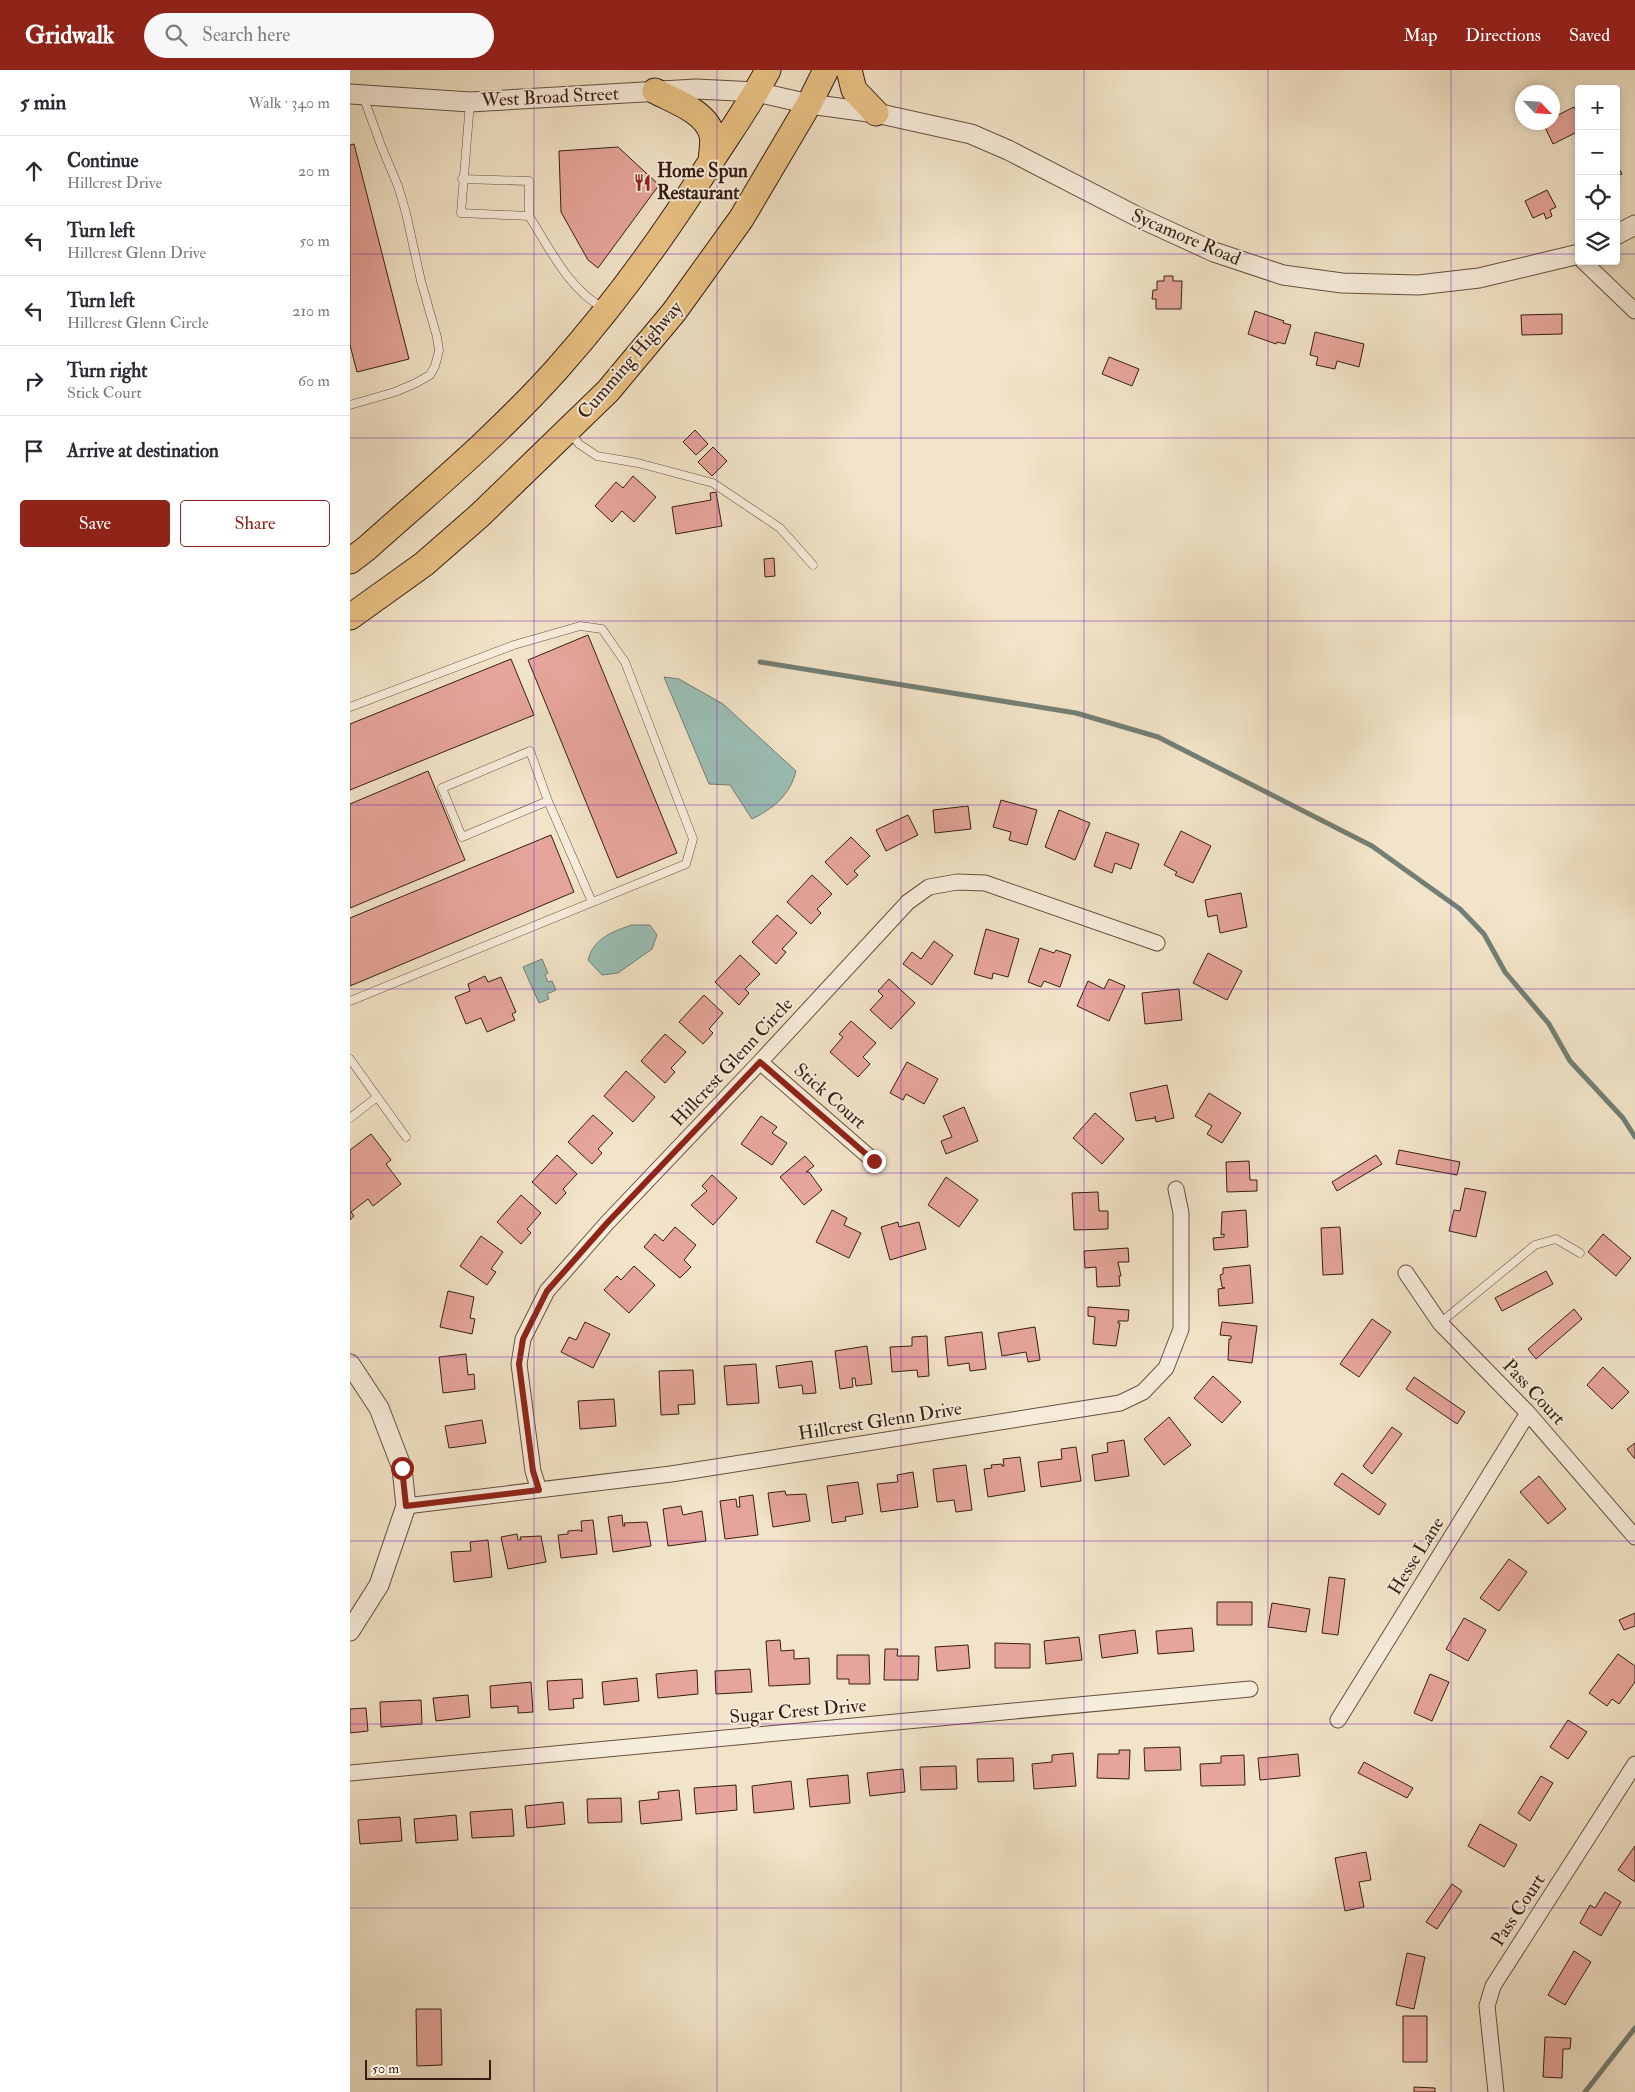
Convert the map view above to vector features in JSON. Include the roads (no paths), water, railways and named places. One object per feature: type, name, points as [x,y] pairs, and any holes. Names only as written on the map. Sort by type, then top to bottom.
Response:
[{"type":"highway","points":[[350,561],[486,441],[557,370],[636,274],[678,216],[768,70]]},
{"type":"highway","name":"Cumming Highway","points":[[350,617],[424,564],[480,515],[608,391],[674,312],[740,219],[809,104],[826,70]]},
{"type":"highway","points":[[849,70],[854,90],[876,113]]},
{"type":"highway","points":[[655,91],[693,111],[707,123],[712,135],[711,162]]},
{"type":"street","name":"West Broad Street","points":[[356,94],[470,102],[696,88],[756,92],[809,104]]},
{"type":"street","name":"Sycamore Road","points":[[809,104],[876,113],[971,134],[1008,150],[1140,218],[1214,252],[1283,275],[1342,283],[1418,285],[1478,278],[1575,258]]},
{"type":"street","points":[[1620,233],[1635,225]]},
{"type":"street","points":[[1587,265],[1635,311]]},
{"type":"street","name":"Hillcrest Glenn Circle","points":[[539,1490],[533,1471],[519,1364],[523,1339],[547,1291],[607,1223],[908,902],[929,887],[957,882],[985,884],[1157,943]]},
{"type":"street","name":"Stick Court","points":[[760,1062],[874,1161]]},
{"type":"street","name":"Hillcrest Glenn Drive","points":[[406,1506],[671,1474],[1120,1403],[1143,1392],[1166,1368],[1181,1329],[1181,1213],[1176,1188]]},
{"type":"street","name":"Pass Court","points":[[1406,1274],[1440,1323],[1528,1414],[1635,1537]]},
{"type":"street","points":[[350,1364],[379,1408],[402,1468],[406,1506],[380,1585],[350,1631]]},
{"type":"street","name":"Hesse Lane","points":[[1338,1720],[1528,1414]]},
{"type":"street","name":"Sugar Crest Drive","points":[[350,1773],[1250,1689]]},
{"type":"street","name":"Pass Court","points":[[1496,2092],[1487,2006],[1493,1986],[1635,1764]]},
{"type":"lane","points":[[350,405],[395,392],[416,383],[430,374],[435,366],[439,351],[404,204],[356,94]]},
{"type":"lane","points":[[470,102],[462,179],[461,213],[529,216]]},
{"type":"lane","points":[[462,179],[529,181],[529,216],[569,280],[592,302],[606,310]]},
{"type":"lane","points":[[568,429],[579,444],[597,456],[638,463],[713,483],[780,528],[814,565]]},
{"type":"lane","points":[[350,707],[514,645],[580,626],[602,629],[625,662],[693,839],[686,864],[350,1001]]},
{"type":"lane","points":[[548,801],[462,837],[442,788],[530,752],[548,801],[592,902]]},
{"type":"lane","points":[[350,1059],[406,1137]]},
{"type":"lane","points":[[350,1118],[377,1097]]},
{"type":"lane","points":[[1440,1323],[1535,1245],[1556,1239],[1580,1253]]},
{"type":"water","points":[[664,677],[679,679],[723,704],[796,771],[790,787],[780,800],[752,819],[730,785],[709,784]]},
{"type":"water","points":[[632,925],[650,925],[657,935],[652,949],[618,973],[602,975],[588,960],[594,947],[605,937]]},
{"type":"water","points":[[542,959],[548,973],[545,975],[548,982],[552,981],[556,990],[547,994],[549,999],[539,1003],[523,967]]},
{"type":"waterway","points":[[760,662],[1076,713],[1158,737],[1372,846],[1460,909],[1484,934],[1505,972],[1549,1024],[1570,1061],[1623,1118],[1635,1137]]},
{"type":"waterway","points":[[1585,2092],[1635,2028]]},
{"type":"place","name":"Home Spun Restaurant","points":[[643,182]]}]
